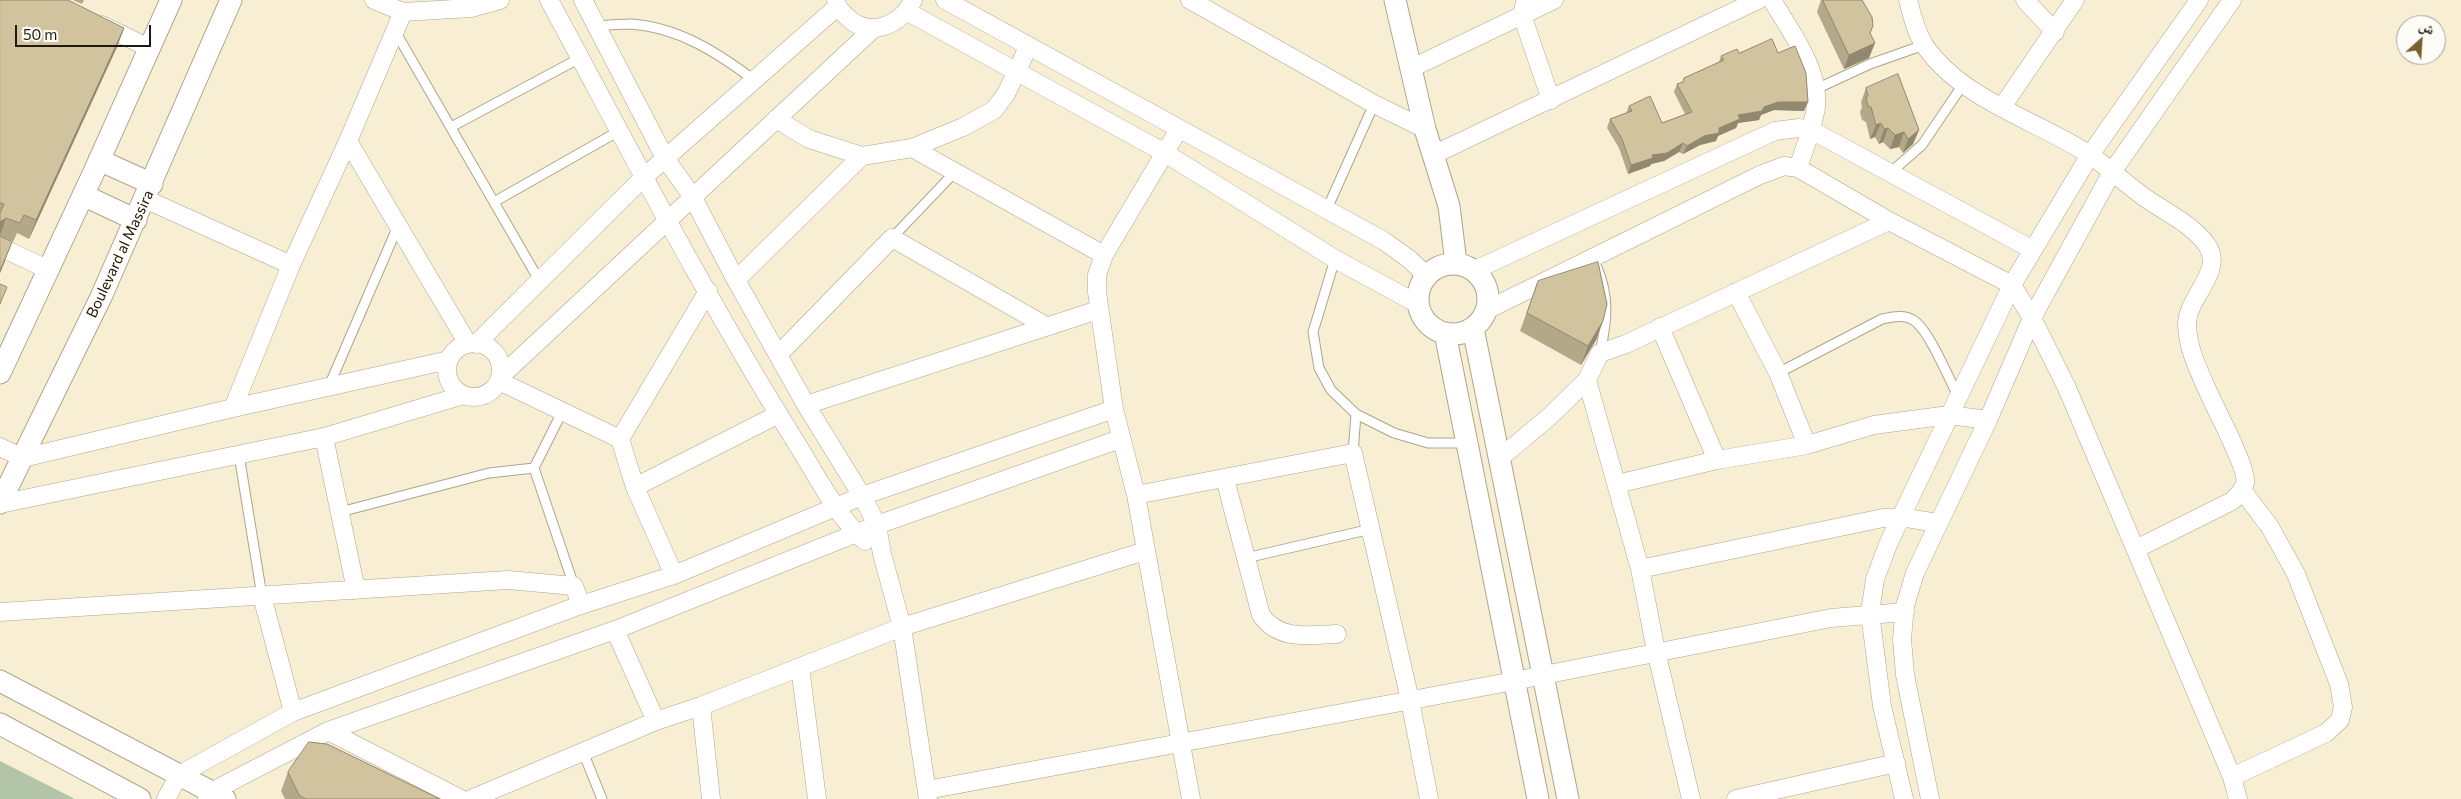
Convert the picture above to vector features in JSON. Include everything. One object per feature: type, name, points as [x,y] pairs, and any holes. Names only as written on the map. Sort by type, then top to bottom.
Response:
[{"type":"street","points":[[0,373],[47,269],[100,160],[171,0]]},
{"type":"street","name":"Boulevard al Massira","points":[[0,504],[136,220],[231,0]]},
{"type":"street","points":[[374,0],[403,12],[471,8],[500,0]]},
{"type":"street","points":[[549,0],[644,177],[778,414],[856,534],[882,554]]},
{"type":"street","points":[[583,0],[665,158],[692,196],[736,280],[877,525],[882,554],[902,627],[927,794],[1182,741],[1514,681],[1656,651],[1830,618],[1870,613],[1905,612]]},
{"type":"street","points":[[945,0],[1384,241],[1410,259],[1426,276]]},
{"type":"street","points":[[1412,68],[1524,8],[1554,0]]},
{"type":"street","points":[[1433,155],[1758,0]]},
{"type":"street","points":[[1772,0],[1804,55],[1814,90],[1816,106],[1811,130],[1798,168]]},
{"type":"street","points":[[1908,0],[1915,25],[1924,45],[1949,73],[2002,107],[2090,155],[2197,234],[2212,254],[2213,260],[2209,273],[2194,298],[2189,312],[2187,323],[2189,346],[2244,472],[2245,484],[2242,490],[2225,505],[2136,549]]},
{"type":"street","points":[[2025,0],[2055,32]]},
{"type":"street","points":[[2002,107],[2055,32],[2075,0]]},
{"type":"street","points":[[1904,799],[1882,706],[1870,613],[1875,579],[1900,517],[2012,285],[2090,155],[2199,0]]},
{"type":"street","points":[[1930,799],[1905,675],[1902,639],[1905,612],[1915,573],[1988,420],[2032,318],[2112,172],[2232,0]]},
{"type":"street","points":[[1193,1],[1374,104],[1424,129]]},
{"type":"street","points":[[1397,2],[1424,129],[1449,206],[1465,267],[1479,275],[1487,288],[1489,299],[1487,310],[1474,328],[1462,333],[1445,334],[1429,324],[1422,315],[1418,304],[1419,290],[1426,276],[1439,267],[1465,267],[1775,131],[1799,128],[1811,130],[2033,250]]},
{"type":"street","points":[[872,30],[852,22],[836,4],[754,80],[644,177],[472,344],[454,353],[449,360],[448,376],[457,390],[464,395],[472,397],[488,393],[499,379],[692,196],[872,30],[886,26],[910,6],[1016,73],[1165,153],[1335,259],[1418,304]]},
{"type":"street","points":[[1524,8],[1551,100]]},
{"type":"street","points":[[233,408],[291,265],[348,141],[403,12]]},
{"type":"street","points":[[90,20],[149,48]]},
{"type":"street","points":[[776,119],[809,139],[862,156],[912,148],[963,127],[994,110],[1006,94],[1028,47]]},
{"type":"street","points":[[1179,129],[1104,256],[1097,276],[1098,310],[1114,409],[1120,439],[1136,495],[1192,799]]},
{"type":"street","points":[[348,141],[472,344],[484,346],[497,356],[500,364],[499,379]]},
{"type":"street","points":[[912,148],[1104,256]]},
{"type":"street","points":[[736,280],[862,156]]},
{"type":"street","points":[[100,160],[149,191],[291,265]]},
{"type":"street","points":[[1487,310],[1775,168],[1784,166],[1798,168],[1889,221],[2012,285],[2057,365],[2232,777],[2238,799]]},
{"type":"street","points":[[83,195],[136,220]]},
{"type":"street","points":[[1500,458],[1549,417],[1587,380],[1600,353],[1626,344],[1889,221]]},
{"type":"street","points":[[779,354],[892,238],[1046,326]]},
{"type":"street","points":[[0,247],[47,269]]},
{"type":"street","points":[[620,439],[708,291]]},
{"type":"street","points":[[1736,292],[1778,373],[1807,445]]},
{"type":"street","points":[[806,404],[1098,310]]},
{"type":"street","points":[[1660,327],[1717,460]]},
{"type":"street","points":[[1474,328],[1568,799]]},
{"type":"street","points":[[1445,334],[1538,799]]},
{"type":"street","points":[[0,447],[23,458],[233,408],[449,360]]},
{"type":"street","points":[[499,379],[620,439],[635,487],[674,575]]},
{"type":"street","points":[[1587,380],[1640,569],[1656,651],[1690,799]]},
{"type":"street","points":[[0,504],[324,436],[464,395]]},
{"type":"street","points":[[166,799],[179,775],[293,712],[581,605],[674,575],[836,505],[1114,409]]},
{"type":"street","points":[[635,487],[778,414]]},
{"type":"street","points":[[1617,484],[1717,460],[1807,445],[1874,425],[1949,415],[1988,420]]},
{"type":"street","points":[[324,436],[356,590]]},
{"type":"street","points":[[0,681],[179,775],[214,797],[328,731],[615,630],[877,525],[1120,439]]},
{"type":"street","points":[[1136,495],[1353,453],[1410,700],[1429,799]]},
{"type":"street","points":[[1225,479],[1262,614],[1276,631],[1294,636],[1337,634]]},
{"type":"street","points":[[2232,777],[2332,729],[2340,720],[2343,707],[2339,684],[2296,574],[2270,527],[2242,490]]},
{"type":"street","points":[[1640,569],[1863,522],[1900,517],[1938,523]]},
{"type":"street","points":[[471,799],[656,721],[701,706],[902,627],[1145,551]]},
{"type":"street","points":[[0,612],[508,580],[574,586],[581,605]]},
{"type":"street","points":[[262,596],[293,712]]},
{"type":"street","points":[[615,630],[656,721]]},
{"type":"street","points":[[800,666],[817,799]]},
{"type":"street","points":[[701,706],[711,799]]},
{"type":"street","points":[[0,724],[140,799]]},
{"type":"street","points":[[328,731],[461,799]]},
{"type":"street","points":[[1736,799],[1896,763]]},
{"type":"lane","points":[[596,26],[632,24],[661,29],[721,56],[754,80]]},
{"type":"lane","points":[[395,31],[539,280]]},
{"type":"lane","points":[[1814,90],[1870,64],[1924,45]]},
{"type":"lane","points":[[450,127],[580,58]]},
{"type":"lane","points":[[1890,173],[1922,145],[1964,83]]},
{"type":"lane","points":[[1327,209],[1374,104]]},
{"type":"lane","points":[[494,202],[619,131]]},
{"type":"lane","points":[[892,238],[956,172]]},
{"type":"lane","points":[[329,386],[399,225]]},
{"type":"lane","points":[[1593,258],[1604,283],[1605,291],[1606,323],[1600,353]]},
{"type":"lane","points":[[1335,259],[1313,332],[1319,368],[1331,390],[1356,414],[1394,433],[1428,443],[1466,443]]},
{"type":"lane","points":[[1778,373],[1882,319],[1900,316],[1912,319],[1925,331],[1958,397]]},
{"type":"lane","points":[[563,410],[534,468],[574,586]]},
{"type":"lane","points":[[1353,453],[1356,414]]},
{"type":"lane","points":[[239,455],[262,596]]},
{"type":"lane","points":[[340,512],[489,472],[534,468]]},
{"type":"lane","points":[[1246,558],[1372,529]]},
{"type":"lane","points":[[583,752],[602,799]]},
{"type":"green space","points":[[0,761],[75,799],[0,799]]},
{"type":"building","points":[[0,0],[68,0],[124,28],[36,220],[24,215],[20,223],[6,218],[0,222],[0,213],[4,204],[0,203]]},
{"type":"building","points":[[1823,0],[1862,0],[1872,17],[1873,26],[1870,33],[1875,43],[1849,55]]},
{"type":"building","points":[[1772,39],[1778,53],[1795,46],[1806,73],[1808,102],[1778,102],[1764,107],[1762,111],[1738,115],[1740,119],[1719,128],[1719,133],[1704,136],[1687,146],[1683,143],[1667,153],[1652,155],[1653,158],[1631,165],[1622,139],[1610,119],[1632,111],[1629,106],[1650,96],[1662,123],[1692,112],[1677,84],[1683,82],[1684,78],[1724,60],[1721,56],[1737,49],[1739,53]]},
{"type":"building","points":[[1898,74],[1919,130],[1908,139],[1904,132],[1895,135],[1888,128],[1884,129],[1881,123],[1876,125],[1866,97],[1868,96],[1866,88]]},
{"type":"building","points":[[0,236],[12,242],[0,271]]},
{"type":"building","points":[[1598,262],[1607,304],[1603,321],[1588,346],[1527,313],[1538,281]]},
{"type":"building","points":[[0,284],[7,287],[0,304]]},
{"type":"building","points":[[309,742],[327,744],[440,799],[306,799],[299,795],[288,772]]}]
